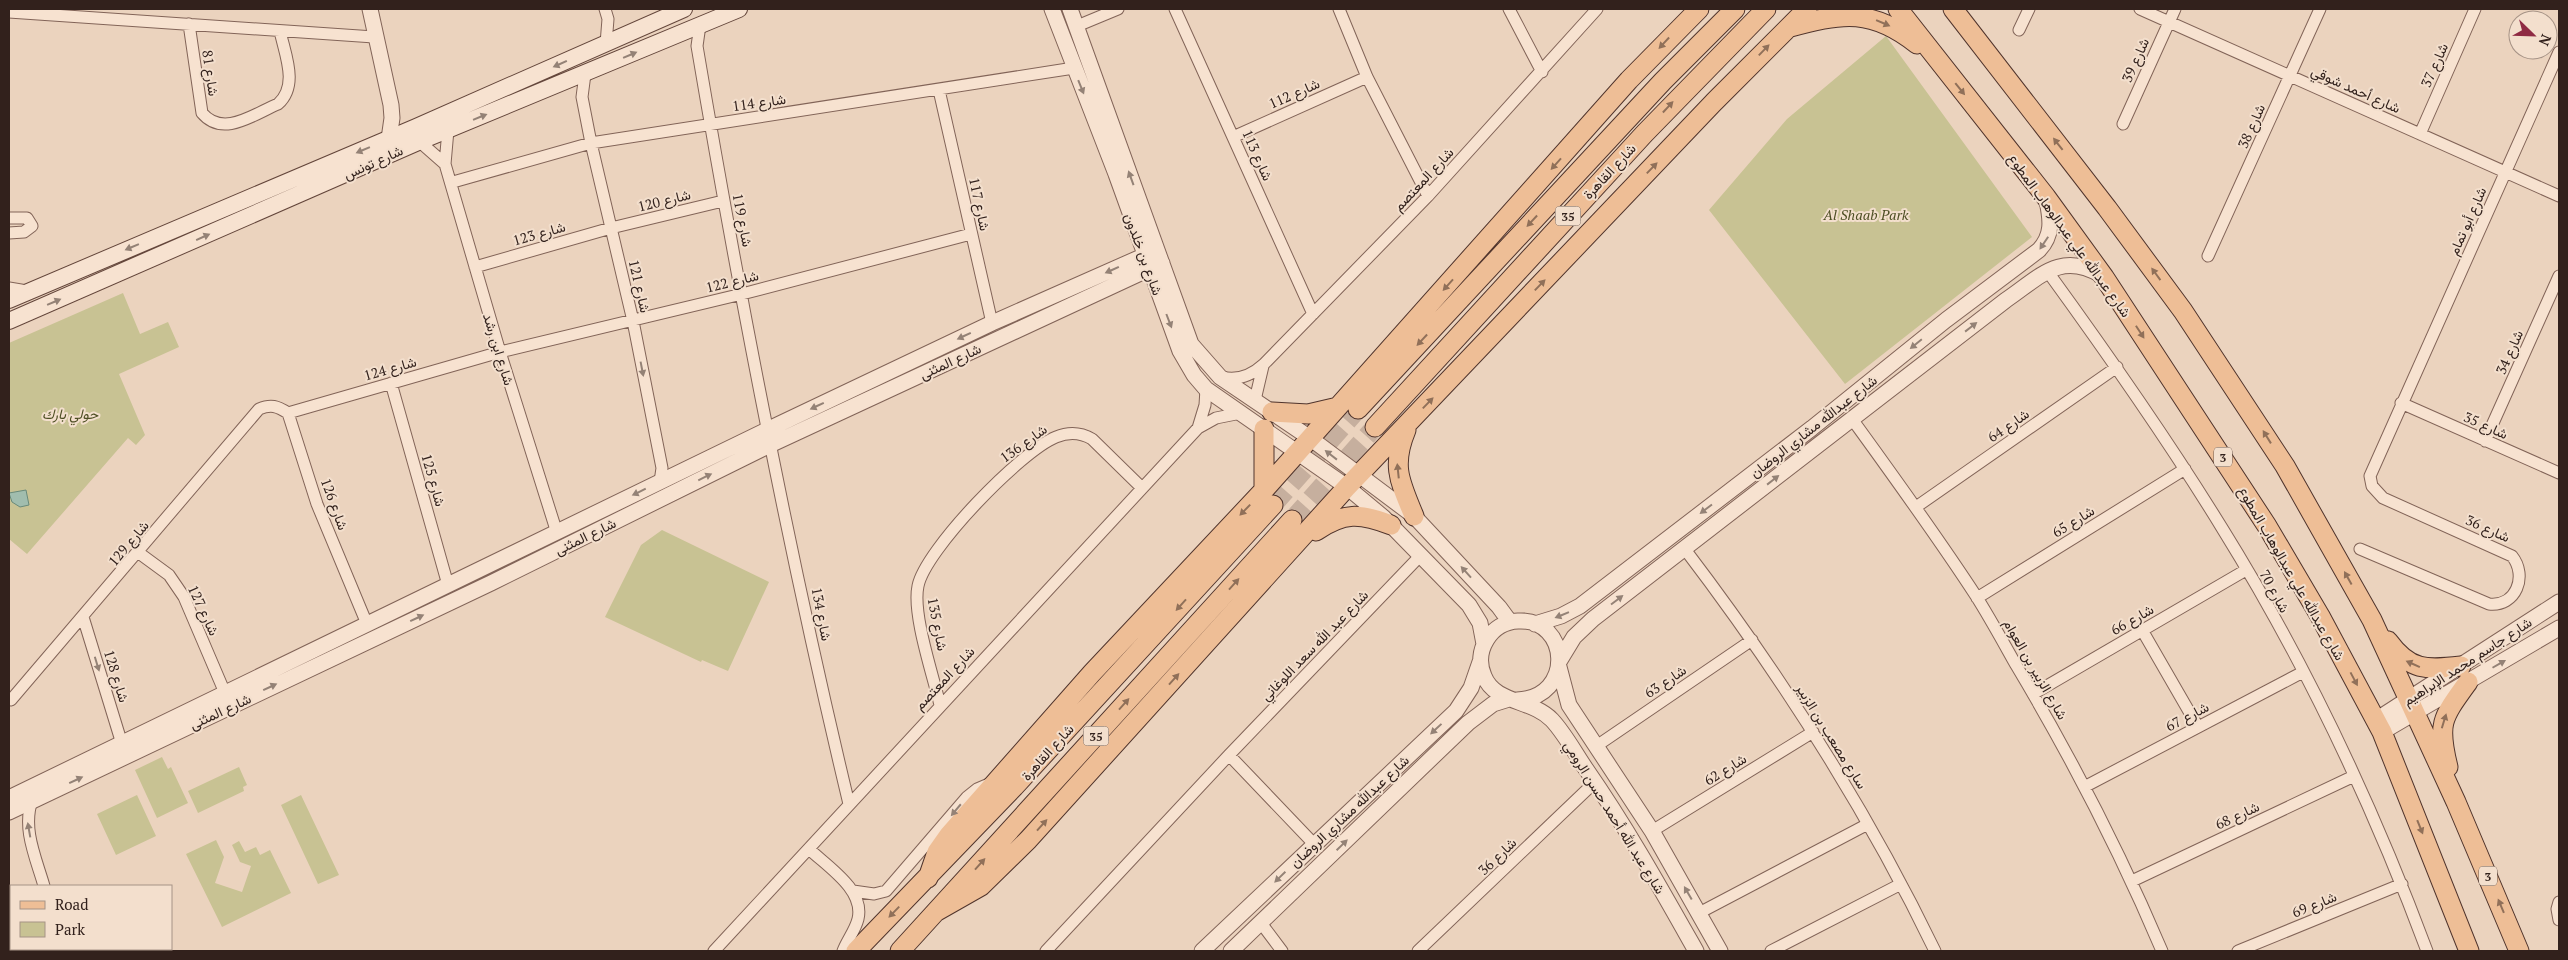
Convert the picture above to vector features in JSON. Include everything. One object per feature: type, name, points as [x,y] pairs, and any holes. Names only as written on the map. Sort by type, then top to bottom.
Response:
[{"type":"main road","name":"شارع تونس","points":[[9,321],[418,134],[627,34],[684,9]]},
{"type":"main road","name":"شارع تونس","points":[[9,300],[389,138],[448,130],[739,9]]},
{"type":"main road","points":[[928,878],[932,862],[942,843],[995,782],[1092,673],[1269,498],[1304,445],[1629,80],[1699,9]]},
{"type":"main road","name":"شارع القاهرة","points":[[1358,409],[1663,81],[1735,9]]},
{"type":"main road","name":"شارع القاهرة","points":[[1375,427],[1664,111],[1766,9]]},
{"type":"main road","points":[[937,910],[981,886],[1008,861],[1352,482],[1785,29],[1807,9]]},
{"type":"main road","name":"شارع عبدالله علي عبدالوهاب المطوع","points":[[1898,9],[2046,197],[2104,277],[2267,526],[2320,616],[2379,726],[2469,951]]},
{"type":"main road","name":"3","points":[[1953,9],[1972,31],[2113,216],[2235,388],[2285,466],[2372,620],[2456,802],[2519,951]]},
{"type":"main road","points":[[1958,9],[1972,31]]},
{"type":"main road","points":[[1785,29],[1834,16],[1861,16],[1900,31],[1938,62]]},
{"type":"main road","points":[[1269,498],[1268,420],[1338,408]]},
{"type":"main road","points":[[1408,424],[1401,443],[1397,467],[1402,489],[1414,516]]},
{"type":"main road","name":"شارع القاهرة","points":[[856,951],[928,878],[1269,498]]},
{"type":"main road","points":[[1300,541],[1326,524],[1345,516],[1370,517],[1391,525]]},
{"type":"main road","name":"شارع القاهرة","points":[[900,951],[1292,520]]},
{"type":"main road","points":[[2372,620],[2396,652],[2412,664],[2429,669],[2464,674],[2447,712],[2441,740],[2456,802]]},
{"type":"street","name":"شارع ابن رشد","points":[[370,9],[374,36],[391,105],[392,118],[389,138]]},
{"type":"street","name":"شارع بن خلدون","points":[[1052,9],[1116,174],[1191,344],[1220,377],[1254,400],[1268,420],[1304,445]]},
{"type":"street","name":"شارع بن خلدون","points":[[1070,9],[1153,259],[1184,360],[1206,389],[1241,413],[1268,420]]},
{"type":"street","points":[[1077,26],[1118,9]]},
{"type":"street","name":"شارع 113","points":[[1175,9],[1313,314]]},
{"type":"street","points":[[1339,9],[1367,77],[1428,196]]},
{"type":"street","points":[[1510,9],[1542,72]]},
{"type":"street","name":"شارع المعتصم","points":[[1220,377],[1241,378],[1253,373],[1264,364],[1428,196],[1597,9]]},
{"type":"street","points":[[2019,30],[2029,9]]},
{"type":"street","name":"شارع أحمد شوقي","points":[[2140,9],[2559,196]]},
{"type":"street","name":"شارع 39","points":[[2123,124],[2175,9]]},
{"type":"street","name":"شارع 38","points":[[2208,256],[2320,9]]},
{"type":"street","name":"شارع 37","points":[[2420,134],[2475,9]]},
{"type":"street","points":[[9,12],[72,13],[280,31],[374,36]]},
{"type":"street","points":[[606,14],[627,34]]},
{"type":"street","points":[[606,14],[606,44]]},
{"type":"street","name":"شارع 81","points":[[189,24],[202,113],[209,122],[229,126],[278,104],[285,98],[290,78],[280,31]]},
{"type":"street","name":"شارع 119","points":[[700,26],[697,46],[723,201],[769,429]]},
{"type":"street","points":[[681,34],[697,46]]},
{"type":"street","name":"شارع أبو تمام","points":[[2401,403],[2559,52]]},
{"type":"street","name":"شارع 114","points":[[453,182],[591,143],[1074,68]]},
{"type":"street","name":"شارع 121","points":[[585,74],[582,97],[633,321],[662,468],[660,482]]},
{"type":"street","name":"شارع 112","points":[[1234,137],[1367,77]]},
{"type":"street","points":[[565,82],[582,97]]},
{"type":"street","name":"شارع 117","points":[[940,90],[992,323]]},
{"type":"street","name":"شارع ابن رشد","points":[[391,105],[446,164],[453,182],[475,267],[556,533]]},
{"type":"street","name":"شارع ابن رشد","points":[[446,164],[448,130]]},
{"type":"street","name":"شارع عبدالله مشاري الروضان","points":[[1535,624],[1561,616],[1585,602],[2039,250],[2047,240],[2051,221],[2046,197]]},
{"type":"street","name":"شارع 120","points":[[611,228],[723,201]]},
{"type":"street","points":[[9,218],[22,216],[32,224],[27,231],[9,233]]},
{"type":"street","name":"شارع 123","points":[[475,267],[611,228]]},
{"type":"street","name":"شارع 122","points":[[500,352],[742,294],[971,234]]},
{"type":"street","name":"شارع المثنى","points":[[9,798],[769,429],[992,323],[1153,259]]},
{"type":"street","name":"شارع المثنى","points":[[9,812],[491,583],[1153,259]]},
{"type":"street","name":"شارع عبدالله مشاري الروضان","points":[[1559,662],[1574,637],[1593,619],[2006,300],[2048,272],[2062,266],[2077,264],[2104,277]]},
{"type":"street","name":"شارع 70","points":[[2048,272],[2117,367],[2185,469],[2246,570],[2302,672],[2354,776],[2402,884],[2426,951]]},
{"type":"street","name":"شارع 34","points":[[2485,441],[2559,276]]},
{"type":"street","points":[[1998,281],[2006,288],[2006,300]]},
{"type":"street","points":[[9,288],[22,292],[31,291]]},
{"type":"street","name":"شارع 124","points":[[288,413],[500,352]]},
{"type":"street","name":"شارع المعتصم","points":[[1254,400],[1264,364]]},
{"type":"street","name":"شارع 64","points":[[1916,507],[2117,367]]},
{"type":"street","name":"شارع 125","points":[[391,383],[448,585]]},
{"type":"street","name":"شارع المعتصم","points":[[1198,428],[1205,405],[1206,389]]},
{"type":"street","name":"شارع 35","points":[[2401,403],[2559,473]]},
{"type":"street","name":"شارع 36","points":[[2360,549],[2489,604],[2495,605],[2507,600],[2516,590],[2520,579],[2520,568],[2506,551],[2388,500],[2375,490],[2370,480],[2372,468],[2401,403]]},
{"type":"street","name":"شارع 129","points":[[12,700],[259,409],[267,406],[276,406],[288,413]]},
{"type":"street","name":"شارع 126","points":[[288,413],[317,504],[367,624]]},
{"type":"street","name":"شارع المعتصم","points":[[714,951],[1140,487],[1198,428],[1216,418],[1241,413]]},
{"type":"street","name":"شارع الزبير بن العوام","points":[[1852,419],[1916,507],[1977,598],[2033,694],[2086,786],[2132,881],[2162,951]]},
{"type":"street","name":"شارع 134","points":[[769,429],[821,687],[849,804]]},
{"type":"street","name":"شارع 136","points":[[994,484],[1048,441],[1061,435],[1077,433],[1096,442],[1140,487]]},
{"type":"street","points":[[1304,445],[1352,482],[1414,516],[1499,607],[1510,622]]},
{"type":"street","name":"شارع 65","points":[[1977,598],[2185,469]]},
{"type":"street","points":[[1352,482],[1420,556],[1469,605],[1480,623],[1484,644]]},
{"type":"street","points":[[1740,483],[1738,494],[1744,498],[1751,497]]},
{"type":"street","name":"شارع 135","points":[[940,705],[918,612],[918,586],[931,559],[994,484]]},
{"type":"street","name":"سارع مصعب بن الزبير","points":[[1684,548],[1752,640],[1813,732],[1868,824],[1935,951]]},
{"type":"street","name":"شارع 127","points":[[138,553],[169,576],[184,597],[225,693]]},
{"type":"street","name":"شارع عبد الله سعد اللوغاني","points":[[1046,951],[1228,755],[1420,556]]},
{"type":"street","name":"شارع 66","points":[[2033,694],[2246,570]]},
{"type":"street","points":[[1469,605],[1479,602],[1483,591]]},
{"type":"street","points":[[1585,602],[1582,613],[1585,617],[1593,619]]},
{"type":"street","name":"شارع جاسم محمد الإبراهيم","points":[[2464,674],[2532,619],[2558,608]]},
{"type":"street","name":"شارع 128","points":[[83,617],[122,744]]},
{"type":"street","points":[[2532,619],[2543,626],[2544,638]]},
{"type":"street","points":[[1518,621],[1535,624],[1553,638],[1559,662],[1548,688],[1534,697],[1513,699],[1494,691],[1484,677],[1480,660],[1484,644],[1494,630],[1510,622],[1518,621]]},
{"type":"street","name":"شارع جاسم محمد الإبراهيم","points":[[2379,726],[2464,674],[2544,638],[2559,628]]},
{"type":"street","points":[[2142,630],[2198,727]]},
{"type":"street","name":"شارع 63","points":[[1596,747],[1752,640]]},
{"type":"street","name":"شارع عبدالله مشاري الروضان","points":[[1202,951],[1456,711],[1471,688],[1480,660]]},
{"type":"street","name":"شارع عبد الله أحمد حسن الرومي","points":[[1559,662],[1564,692],[1575,716],[1652,831],[1720,951]]},
{"type":"street","name":"شارع 67","points":[[2086,786],[2302,672]]},
{"type":"street","name":"شارع عبدالله مشاري الروضان","points":[[1231,951],[1468,724],[1493,704],[1513,699]]},
{"type":"street","name":"شارع عبد الله أحمد حسن الرومي","points":[[1513,699],[1542,712],[1559,729],[1636,845],[1696,951]]},
{"type":"street","points":[[1456,711],[1466,713],[1468,724]]},
{"type":"street","points":[[1559,729],[1557,721],[1560,714],[1565,712],[1575,716]]},
{"type":"street","name":"شارع 62","points":[[1652,831],[1813,732]]},
{"type":"street","points":[[1228,755],[1314,844]]},
{"type":"street","name":"شارع 68","points":[[2132,881],[2354,776]]},
{"type":"street","points":[[853,891],[874,894],[886,891],[967,797],[977,789],[995,782]]},
{"type":"street","name":"شارع 36","points":[[1418,951],[1595,782]]},
{"type":"street","points":[[1378,785],[1377,792],[1381,799],[1388,801]]},
{"type":"street","points":[[32,800],[28,824],[44,885]]},
{"type":"street","points":[[1358,803],[1365,805],[1370,811],[1369,819]]},
{"type":"street","points":[[1699,913],[1868,824]]},
{"type":"street","points":[[809,849],[853,891],[858,907],[858,918],[843,951]]},
{"type":"street","points":[[1771,951],[1901,884]]},
{"type":"street","name":"شارع 69","points":[[2238,951],[2402,884]]},
{"type":"street","points":[[2559,902],[2557,909],[2559,920]]},
{"type":"street","points":[[1261,923],[1282,951]]},
{"type":"green space","name":"Al Shaab Park","points":[[1886,36],[2032,237],[1845,384],[1709,210],[1787,119]]},
{"type":"green space","name":"حولي بارك","points":[[123,293],[140,334],[168,322],[179,347],[119,374],[145,435],[136,445],[128,438],[27,554],[9,539],[9,343]]},
{"type":"green space","points":[[662,530],[769,582],[728,671],[702,660],[701,662],[605,617],[641,545]]},
{"type":"green space","points":[[162,757],[168,769],[171,767],[188,803],[157,818],[135,770]]},
{"type":"green space","points":[[239,767],[247,785],[243,787],[244,791],[198,813],[188,791]]},
{"type":"green space","points":[[137,795],[156,836],[116,855],[97,814]]},
{"type":"green space","points":[[301,795],[339,875],[318,884],[281,805]]},
{"type":"green space","points":[[216,840],[224,857],[215,883],[242,892],[251,866],[240,862],[232,845],[239,841],[245,852],[256,847],[260,855],[270,850],[291,893],[222,927],[186,854]]},
{"type":"shaded area","points":[[26,490],[29,505],[20,507],[12,502],[9,493]]},
{"type":"tunnel","points":[[1273,505],[1358,409]]},
{"type":"tunnel","points":[[1292,520],[1375,427]]}]
